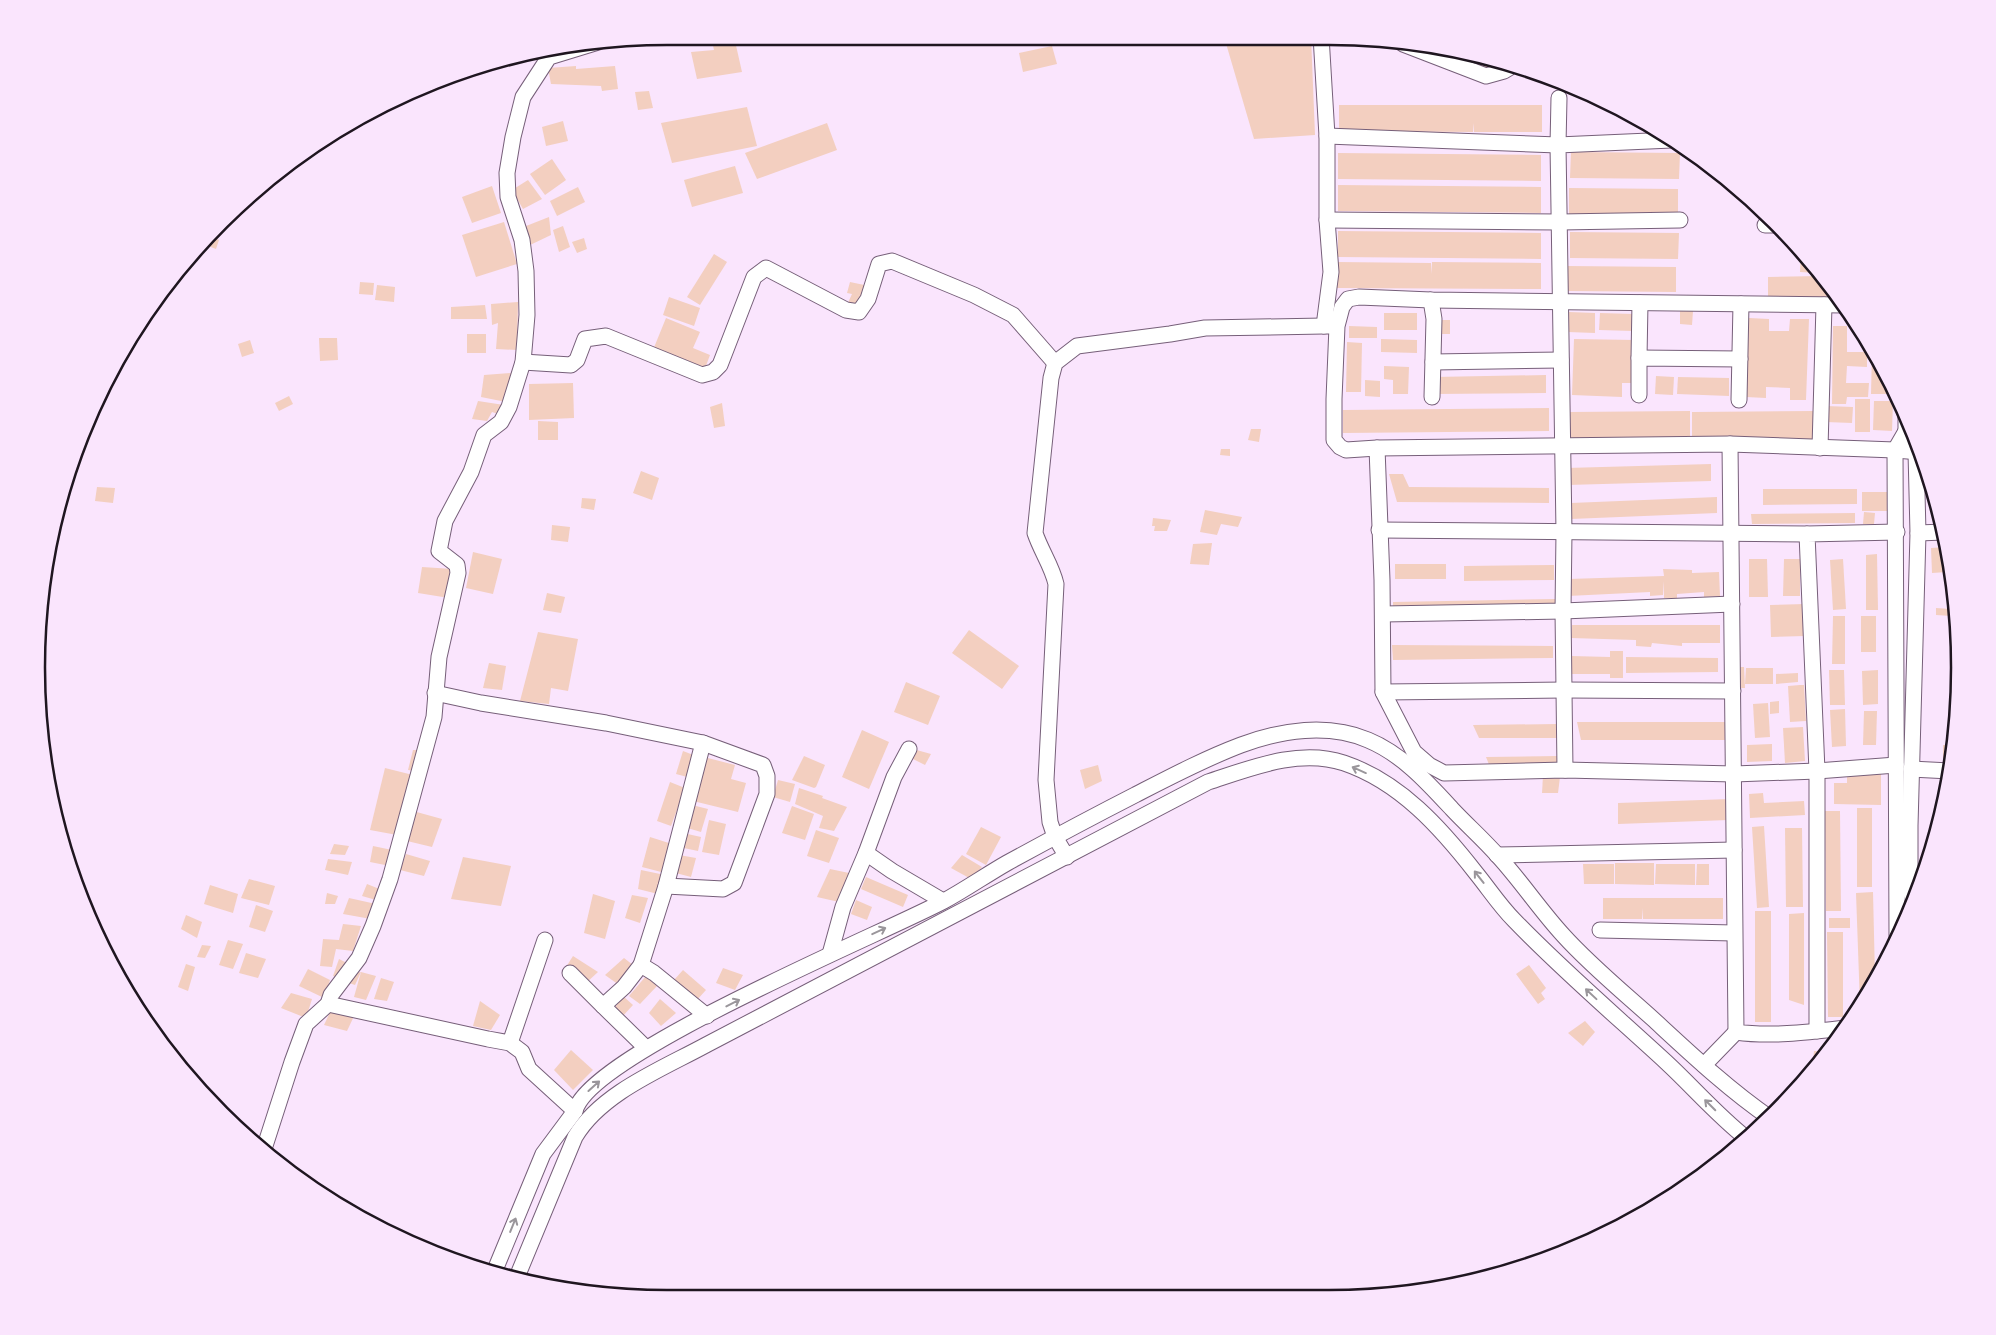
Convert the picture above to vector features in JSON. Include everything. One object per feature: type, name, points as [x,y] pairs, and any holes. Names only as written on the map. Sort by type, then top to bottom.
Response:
[{"type":"street","points":[[1322,45],[1327,136],[1326,220],[1331,272],[1330,326],[1334,440],[1340,447],[1346,450],[1562,445],[1730,444],[1912,452]]},
{"type":"street","points":[[1426,53],[1486,76],[1505,71]]},
{"type":"street","points":[[266,1143],[286,1078],[306,1024],[328,1004],[331,996],[359,958],[373,926],[390,879],[434,716],[439,657],[458,572],[457,565],[439,551],[445,521],[471,472],[484,434],[501,422],[509,407],[523,362],[527,315],[526,270],[522,240],[508,198],[507,173],[513,137],[523,97],[544,58]]},
{"type":"street","points":[[1559,98],[1565,770]]},
{"type":"street","points":[[1327,136],[1558,144],[1659,140]]},
{"type":"street","points":[[1326,220],[1560,222],[1680,220]]},
{"type":"street","points":[[523,362],[571,366],[577,360],[585,339],[606,336],[702,374],[713,372],[720,365],[754,277],[766,268],[846,310],[859,312],[868,298],[879,264],[892,261],[974,295],[1013,316],[1055,363]]},
{"type":"street","points":[[1330,326],[1348,298],[1359,297],[1562,302],[1833,304]]},
{"type":"street","points":[[1431,300],[1434,319],[1432,397]]},
{"type":"street","points":[[1639,395],[1640,302]]},
{"type":"street","points":[[1739,400],[1741,304]]},
{"type":"street","points":[[1820,448],[1824,305]]},
{"type":"street","points":[[1066,857],[1050,822],[1046,780],[1056,584],[1053,570],[1040,548],[1036,533],[1051,378],[1055,363],[1077,346],[1205,328],[1330,326]]},
{"type":"street","points":[[1639,358],[1740,359]]},
{"type":"street","points":[[1433,362],[1561,360]]},
{"type":"street","points":[[1898,919],[1897,532],[1895,450],[1905,432]]},
{"type":"street","points":[[1704,1065],[1736,1032],[1730,444]]},
{"type":"street","points":[[1377,448],[1383,614],[1383,692],[1414,752],[1429,765],[1444,773],[1565,770],[1734,774],[1817,771],[1896,765]]},
{"type":"street","points":[[1910,888],[1911,769],[1918,533],[1918,467]]},
{"type":"street","points":[[1379,530],[1807,534],[1897,532]]},
{"type":"street","points":[[1918,533],[1936,532]]},
{"type":"street","points":[[1807,534],[1817,771],[1817,1032]]},
{"type":"street","points":[[1383,614],[1563,611],[1732,604]]},
{"type":"street","points":[[1383,692],[1732,691]]},
{"type":"street","points":[[435,693],[481,703],[606,723],[702,743],[763,765],[767,776],[767,794],[734,883],[723,889],[666,886]]},
{"type":"street","points":[[497,1266],[543,1154],[575,1111],[577,1102],[604,1077],[646,1048],[830,954],[944,901],[1056,838],[1193,765],[1243,744],[1286,732],[1333,731],[1350,733],[1391,752],[1421,776],[1497,855],[1563,935],[1704,1065],[1763,1113]]},
{"type":"street","points":[[602,1006],[624,987],[641,965],[666,886],[702,743]]},
{"type":"street","points":[[830,954],[843,906],[866,853],[894,777],[909,749]]},
{"type":"street","points":[[519,1272],[575,1137],[581,1126],[601,1106],[650,1075],[1208,782],[1283,760],[1302,758],[1343,763],[1387,784],[1425,815],[1456,848],[1512,919],[1741,1134]]},
{"type":"street","points":[[1911,769],[1942,770]]},
{"type":"street","points":[[1497,855],[1734,850]]},
{"type":"street","points":[[866,853],[892,871],[944,901]]},
{"type":"street","points":[[1600,930],[1734,933]]},
{"type":"street","points":[[510,1043],[545,940]]},
{"type":"street","points":[[641,965],[654,973],[707,1016]]},
{"type":"street","points":[[570,973],[646,1048]]},
{"type":"street","points":[[328,1004],[510,1043],[522,1052],[529,1070],[575,1111]]},
{"type":"street","points":[[1736,1032],[1765,1034],[1834,1030]]},
{"type":"building","points":[[713,45],[736,45],[742,72],[697,79],[691,52],[714,50]]},
{"type":"building","points":[[1226,45],[1311,45],[1315,135],[1254,139]]},
{"type":"building","points":[[1052,46],[1057,64],[1023,72],[1019,53]]},
{"type":"building","points":[[1469,61],[1493,67],[1492,70]]},
{"type":"building","points":[[576,66],[576,69],[615,66],[618,89],[602,91],[601,86],[551,84],[548,68]]},
{"type":"building","points":[[649,91],[653,108],[638,110],[635,92]]},
{"type":"building","points":[[1339,105],[1542,105],[1542,132],[1474,132],[1474,123],[1473,132],[1339,131]]},
{"type":"building","points":[[747,107],[757,146],[672,163],[661,123]]},
{"type":"building","points":[[563,121],[568,141],[546,146],[542,127]]},
{"type":"building","points":[[827,123],[837,150],[757,179],[745,153]]},
{"type":"building","points":[[1571,152],[1680,154],[1679,179],[1570,178]]},
{"type":"building","points":[[1338,153],[1541,155],[1541,181],[1338,179]]},
{"type":"building","points":[[552,159],[566,180],[545,195],[530,174]]},
{"type":"building","points":[[735,166],[743,193],[692,207],[684,180]]},
{"type":"building","points":[[528,180],[542,199],[523,209],[512,190]]},
{"type":"building","points":[[1338,185],[1541,187],[1541,213],[1338,211]]},
{"type":"building","points":[[492,186],[501,213],[472,223],[462,197]]},
{"type":"building","points":[[578,187],[585,202],[557,216],[550,201]]},
{"type":"building","points":[[1569,188],[1678,189],[1678,215],[1569,214]]},
{"type":"building","points":[[549,217],[551,235],[528,246],[521,228]]},
{"type":"building","points":[[504,222],[517,264],[476,277],[462,235]]},
{"type":"building","points":[[563,226],[570,247],[559,252],[553,230]]},
{"type":"building","points":[[1338,231],[1541,233],[1541,259],[1338,257]]},
{"type":"building","points":[[1570,232],[1679,233],[1678,259],[1570,258]]},
{"type":"building","points":[[584,238],[587,249],[577,253],[572,242]]},
{"type":"building","points":[[216,239],[219,240],[216,249],[209,246]]},
{"type":"building","points":[[714,254],[727,262],[700,305],[687,297]]},
{"type":"building","points":[[1337,262],[1431,263],[1432,274],[1432,262],[1541,263],[1541,289],[1337,288]]},
{"type":"building","points":[[1801,262],[1809,273],[1800,272]]},
{"type":"building","points":[[1567,266],[1676,267],[1676,292],[1567,291]]},
{"type":"building","points":[[1812,276],[1829,299],[1768,301],[1768,277]]},
{"type":"building","points":[[360,282],[374,283],[373,295],[359,294]]},
{"type":"building","points":[[850,282],[869,286],[859,310],[846,307],[852,294],[847,293]]},
{"type":"building","points":[[377,285],[395,287],[394,302],[375,300]]},
{"type":"building","points":[[669,297],[700,308],[694,326],[663,315]]},
{"type":"building","points":[[518,302],[517,350],[496,349],[498,323],[492,325],[491,304]]},
{"type":"building","points":[[485,305],[487,319],[451,319],[451,307]]},
{"type":"building","points":[[1680,311],[1693,311],[1692,325],[1680,324]]},
{"type":"building","points":[[1569,312],[1595,313],[1595,333],[1568,332]]},
{"type":"building","points":[[1384,313],[1417,313],[1417,330],[1384,330]]},
{"type":"building","points":[[1600,313],[1634,314],[1633,331],[1599,330]]},
{"type":"building","points":[[666,318],[700,332],[693,348],[710,355],[704,371],[653,350]]},
{"type":"building","points":[[1749,318],[1769,319],[1769,331],[1789,331],[1790,319],[1809,319],[1806,400],[1790,400],[1790,388],[1766,387],[1766,398],[1746,397]]},
{"type":"building","points":[[1438,320],[1450,320],[1450,334],[1438,334]]},
{"type":"building","points":[[1349,326],[1377,327],[1377,338],[1349,338]]},
{"type":"building","points":[[1833,326],[1847,326],[1847,352],[1865,352],[1867,367],[1847,366],[1846,383],[1869,383],[1868,397],[1847,397],[1846,404],[1832,404]]},
{"type":"building","points":[[467,334],[486,334],[486,353],[467,353]]},
{"type":"building","points":[[319,338],[337,338],[338,360],[320,361]]},
{"type":"building","points":[[1381,339],[1417,340],[1417,353],[1381,352]]},
{"type":"building","points":[[1574,339],[1636,340],[1634,383],[1622,383],[1622,397],[1572,395]]},
{"type":"building","points":[[250,340],[254,353],[242,357],[238,344]]},
{"type":"building","points":[[1347,342],[1362,343],[1361,392],[1346,392]]},
{"type":"building","points":[[1872,363],[1887,392],[1887,394],[1871,394]]},
{"type":"building","points":[[1384,366],[1409,367],[1408,394],[1393,394],[1393,380],[1384,379]]},
{"type":"building","points":[[511,373],[506,402],[481,397],[484,375]]},
{"type":"building","points":[[1546,375],[1546,393],[1434,394],[1434,377]]},
{"type":"building","points":[[1656,376],[1674,377],[1673,395],[1655,394]]},
{"type":"building","points":[[1678,377],[1729,378],[1729,396],[1677,394]]},
{"type":"building","points":[[1365,380],[1380,381],[1380,397],[1365,396]]},
{"type":"building","points":[[573,383],[574,418],[529,420],[529,384]]},
{"type":"building","points":[[289,396],[293,404],[279,411],[275,403]]},
{"type":"building","points":[[1855,399],[1870,399],[1870,432],[1855,432]]},
{"type":"building","points":[[478,401],[504,405],[501,415],[492,412],[487,421],[472,419]]},
{"type":"building","points":[[1874,401],[1891,401],[1893,405],[1892,431],[1873,430]]},
{"type":"building","points":[[722,403],[725,426],[714,428],[710,407]]},
{"type":"building","points":[[1826,406],[1853,407],[1852,423],[1826,422]]},
{"type":"building","points":[[1549,408],[1549,431],[1343,433],[1343,410]]},
{"type":"building","points":[[1690,411],[1690,439],[1569,440],[1569,412]]},
{"type":"building","points":[[1813,411],[1813,439],[1692,439],[1692,412]]},
{"type":"building","points":[[538,421],[558,422],[558,440],[538,440]]},
{"type":"building","points":[[1251,429],[1261,429],[1259,442],[1248,440]]},
{"type":"building","points":[[1221,449],[1230,449],[1230,456],[1220,455]]},
{"type":"building","points":[[1711,464],[1711,481],[1567,485],[1566,468]]},
{"type":"building","points":[[641,471],[659,478],[652,500],[633,493]]},
{"type":"building","points":[[1389,474],[1403,474],[1409,487],[1549,488],[1549,503],[1397,502]]},
{"type":"building","points":[[97,487],[115,488],[113,503],[95,501]]},
{"type":"building","points":[[1763,489],[1857,489],[1857,504],[1763,505]]},
{"type":"building","points":[[1862,492],[1887,492],[1887,511],[1862,511]]},
{"type":"building","points":[[1717,497],[1717,513],[1571,519],[1571,503]]},
{"type":"building","points":[[582,498],[596,499],[594,510],[581,508]]},
{"type":"building","points":[[1205,510],[1242,517],[1238,527],[1221,524],[1217,535],[1200,532]]},
{"type":"building","points":[[1864,512],[1875,513],[1874,524],[1863,524]]},
{"type":"building","points":[[1855,513],[1855,523],[1752,524],[1751,514]]},
{"type":"building","points":[[1153,518],[1171,520],[1167,531],[1154,531],[1155,526],[1152,526]]},
{"type":"building","points":[[552,525],[570,527],[568,542],[551,540]]},
{"type":"building","points":[[1212,543],[1209,565],[1190,564],[1193,544]]},
{"type":"building","points":[[1939,547],[1944,572],[1932,573],[1931,548]]},
{"type":"building","points":[[473,552],[502,559],[493,594],[466,588]]},
{"type":"building","points":[[1877,554],[1878,610],[1866,610],[1866,555]]},
{"type":"building","points":[[1749,559],[1767,559],[1768,597],[1749,597]]},
{"type":"building","points":[[1784,559],[1800,559],[1800,596],[1783,596]]},
{"type":"building","points":[[1843,559],[1846,609],[1833,610],[1830,560]]},
{"type":"building","points":[[1395,564],[1446,564],[1446,579],[1395,579]]},
{"type":"building","points":[[1554,565],[1554,580],[1464,581],[1464,566]]},
{"type":"building","points":[[422,567],[453,569],[449,598],[418,593]]},
{"type":"building","points":[[1663,569],[1692,570],[1692,573],[1719,572],[1720,596],[1704,597],[1704,592],[1677,594],[1677,598],[1664,598],[1664,581],[1663,595],[1650,596],[1650,592],[1568,596],[1568,579],[1664,576]]},
{"type":"building","points":[[547,593],[565,597],[561,613],[543,610]]},
{"type":"building","points":[[1555,599],[1555,606],[1393,610],[1393,602]]},
{"type":"building","points":[[1805,604],[1805,636],[1771,637],[1770,605]]},
{"type":"building","points":[[1936,608],[1948,609],[1949,616],[1936,615]]},
{"type":"building","points":[[1833,616],[1845,616],[1845,664],[1832,664]]},
{"type":"building","points":[[1861,616],[1876,616],[1876,652],[1861,652]]},
{"type":"building","points":[[1572,625],[1720,625],[1720,643],[1682,643],[1682,646],[1652,643],[1651,647],[1636,646],[1636,640],[1571,638]]},
{"type":"building","points":[[969,630],[1019,666],[1002,689],[952,653]]},
{"type":"building","points":[[538,632],[578,639],[568,691],[551,688],[549,704],[520,701]]},
{"type":"building","points":[[1392,645],[1553,646],[1553,658],[1393,660]]},
{"type":"building","points":[[1610,651],[1623,651],[1623,678],[1610,678],[1610,674],[1571,674],[1571,656],[1610,657]]},
{"type":"building","points":[[1626,657],[1718,658],[1718,672],[1626,673]]},
{"type":"building","points":[[489,663],[506,666],[502,690],[483,688]]},
{"type":"building","points":[[1735,667],[1744,667],[1745,688],[1735,688]]},
{"type":"building","points":[[1746,668],[1773,668],[1773,684],[1745,684]]},
{"type":"building","points":[[1829,670],[1844,670],[1845,705],[1830,705]]},
{"type":"building","points":[[1878,670],[1878,704],[1863,705],[1862,671]]},
{"type":"building","points":[[1798,673],[1798,682],[1776,684],[1776,674]]},
{"type":"building","points":[[906,682],[940,696],[928,725],[894,712]]},
{"type":"building","points":[[1804,685],[1806,721],[1790,722],[1788,686]]},
{"type":"building","points":[[1779,701],[1779,713],[1770,714],[1770,702]]},
{"type":"building","points":[[1768,703],[1770,737],[1755,738],[1753,704]]},
{"type":"building","points":[[1845,709],[1846,746],[1832,747],[1830,710]]},
{"type":"building","points":[[1864,711],[1877,711],[1876,745],[1863,745]]},
{"type":"building","points":[[1577,722],[1725,722],[1725,740],[1581,740]]},
{"type":"building","points":[[1557,724],[1557,738],[1479,738],[1473,725]]},
{"type":"building","points":[[1803,727],[1805,761],[1785,763],[1783,728]]},
{"type":"building","points":[[862,730],[889,742],[869,789],[842,777]]},
{"type":"building","points":[[1772,744],[1772,761],[1747,762],[1747,745]]},
{"type":"building","points":[[1943,745],[1946,745],[1944,760]]},
{"type":"building","points":[[913,749],[931,754],[925,765],[909,757]]},
{"type":"building","points":[[413,750],[421,750],[415,771],[408,770]]},
{"type":"building","points":[[683,751],[696,756],[691,778],[676,774]]},
{"type":"building","points":[[804,756],[825,765],[814,788],[792,780]]},
{"type":"building","points":[[1558,756],[1558,766],[1490,767],[1486,757]]},
{"type":"building","points":[[704,757],[735,765],[731,779],[746,783],[738,812],[693,801]]},
{"type":"building","points":[[1098,765],[1102,781],[1085,789],[1080,770]]},
{"type":"building","points":[[385,768],[413,775],[397,835],[370,830]]},
{"type":"building","points":[[1847,773],[1881,773],[1881,805],[1834,804],[1834,783],[1847,783]]},
{"type":"building","points":[[1543,776],[1560,777],[1558,793],[1542,793]]},
{"type":"building","points":[[778,780],[795,784],[790,802],[773,797]]},
{"type":"building","points":[[670,782],[685,788],[671,826],[657,821]]},
{"type":"building","points":[[799,788],[847,807],[834,831],[819,828],[823,816],[795,804]]},
{"type":"building","points":[[1763,793],[1764,803],[1804,801],[1805,815],[1750,818],[1749,794]]},
{"type":"building","points":[[1729,799],[1729,820],[1618,824],[1618,803]]},
{"type":"building","points":[[692,805],[708,809],[701,832],[684,827]]},
{"type":"building","points":[[792,806],[814,814],[805,840],[782,833]]},
{"type":"building","points":[[1857,808],[1872,808],[1872,887],[1857,887]]},
{"type":"building","points":[[413,811],[442,819],[432,847],[403,840]]},
{"type":"building","points":[[1825,811],[1840,811],[1841,911],[1826,911]]},
{"type":"building","points":[[709,820],[726,824],[719,855],[702,852]]},
{"type":"building","points":[[1764,826],[1769,907],[1757,908],[1752,827]]},
{"type":"building","points":[[981,827],[1001,837],[986,865],[966,854]]},
{"type":"building","points":[[1785,828],[1802,828],[1803,907],[1786,907]]},
{"type":"building","points":[[816,830],[839,838],[829,863],[807,856]]},
{"type":"building","points":[[683,833],[701,837],[698,851],[679,847]]},
{"type":"building","points":[[650,837],[672,844],[665,873],[642,867]]},
{"type":"building","points":[[334,844],[349,846],[345,855],[330,854]]},
{"type":"building","points":[[373,846],[392,850],[390,866],[370,862]]},
{"type":"building","points":[[406,854],[430,861],[424,876],[400,870]]},
{"type":"building","points":[[679,855],[696,858],[691,877],[672,872]]},
{"type":"building","points":[[962,855],[982,867],[971,879],[951,868]]},
{"type":"building","points":[[463,857],[511,866],[501,906],[451,899]]},
{"type":"building","points":[[328,859],[352,862],[348,875],[325,870]]},
{"type":"building","points":[[1615,863],[1654,863],[1654,885],[1615,884]]},
{"type":"building","points":[[1583,864],[1614,864],[1614,884],[1584,884]]},
{"type":"building","points":[[1656,864],[1695,864],[1695,885],[1655,884]]},
{"type":"building","points":[[1697,864],[1709,864],[1709,885],[1696,885]]},
{"type":"building","points":[[830,869],[849,873],[839,902],[817,897]]},
{"type":"building","points":[[641,870],[665,875],[658,894],[638,889]]},
{"type":"building","points":[[866,877],[908,895],[903,907],[861,889]]},
{"type":"building","points":[[249,879],[275,886],[269,905],[241,898]]},
{"type":"building","points":[[367,884],[382,890],[376,900],[362,896]]},
{"type":"building","points":[[210,885],[238,894],[233,913],[204,904]]},
{"type":"building","points":[[1873,892],[1875,966],[1860,992],[1856,893]]},
{"type":"building","points":[[327,893],[338,896],[335,904],[325,904]]},
{"type":"building","points":[[593,894],[615,901],[605,939],[584,933]]},
{"type":"building","points":[[632,895],[648,898],[640,923],[625,918]]},
{"type":"building","points":[[349,898],[376,904],[371,919],[343,914]]},
{"type":"building","points":[[1603,898],[1723,898],[1723,919],[1643,919],[1642,908],[1642,919],[1603,919]]},
{"type":"building","points":[[856,900],[872,907],[867,920],[851,914]]},
{"type":"building","points":[[256,905],[273,911],[265,932],[249,927]]},
{"type":"building","points":[[1755,911],[1771,911],[1771,1022],[1755,1022]]},
{"type":"building","points":[[1804,913],[1804,1005],[1789,1000],[1789,914]]},
{"type":"building","points":[[186,915],[202,922],[197,938],[181,929]]},
{"type":"building","points":[[1829,918],[1850,918],[1850,928],[1829,928]]},
{"type":"building","points":[[343,924],[361,926],[353,951],[336,949],[332,967],[320,966],[323,939],[339,940]]},
{"type":"building","points":[[1827,932],[1843,932],[1843,1017],[1828,1017]]},
{"type":"building","points":[[228,940],[243,944],[233,969],[219,965]]},
{"type":"building","points":[[202,945],[211,946],[205,958],[197,957]]},
{"type":"building","points":[[246,953],[266,959],[258,978],[239,973]]},
{"type":"building","points":[[573,956],[598,972],[585,984],[566,967]]},
{"type":"building","points":[[624,958],[633,965],[619,985],[605,975]]},
{"type":"building","points":[[339,959],[349,964],[339,978],[333,976]]},
{"type":"building","points":[[186,964],[195,967],[188,991],[178,987]]},
{"type":"building","points":[[1529,965],[1546,988],[1541,993],[1545,999],[1538,1004],[1516,974]]},
{"type":"building","points":[[723,968],[743,975],[735,990],[716,983]]},
{"type":"building","points":[[308,969],[330,980],[324,998],[299,986]]},
{"type":"building","points":[[683,970],[706,990],[697,1000],[674,980]]},
{"type":"building","points":[[361,972],[355,985],[343,981],[355,973]]},
{"type":"building","points":[[361,972],[376,976],[366,1000],[354,997]]},
{"type":"building","points":[[646,976],[657,986],[640,1004],[629,996]]},
{"type":"building","points":[[381,978],[394,982],[387,1001],[374,999]]},
{"type":"building","points":[[291,993],[312,999],[306,1018],[281,1008]]},
{"type":"building","points":[[623,996],[633,1005],[622,1017],[613,1010]]},
{"type":"building","points":[[660,999],[676,1013],[661,1026],[649,1013]]},
{"type":"building","points":[[480,1001],[500,1015],[491,1030],[473,1026]]},
{"type":"building","points":[[332,1008],[355,1014],[347,1031],[324,1025]]},
{"type":"building","points":[[1585,1021],[1595,1032],[1583,1046],[1568,1033]]},
{"type":"building","points":[[571,1050],[593,1070],[573,1090],[554,1070]]}]
